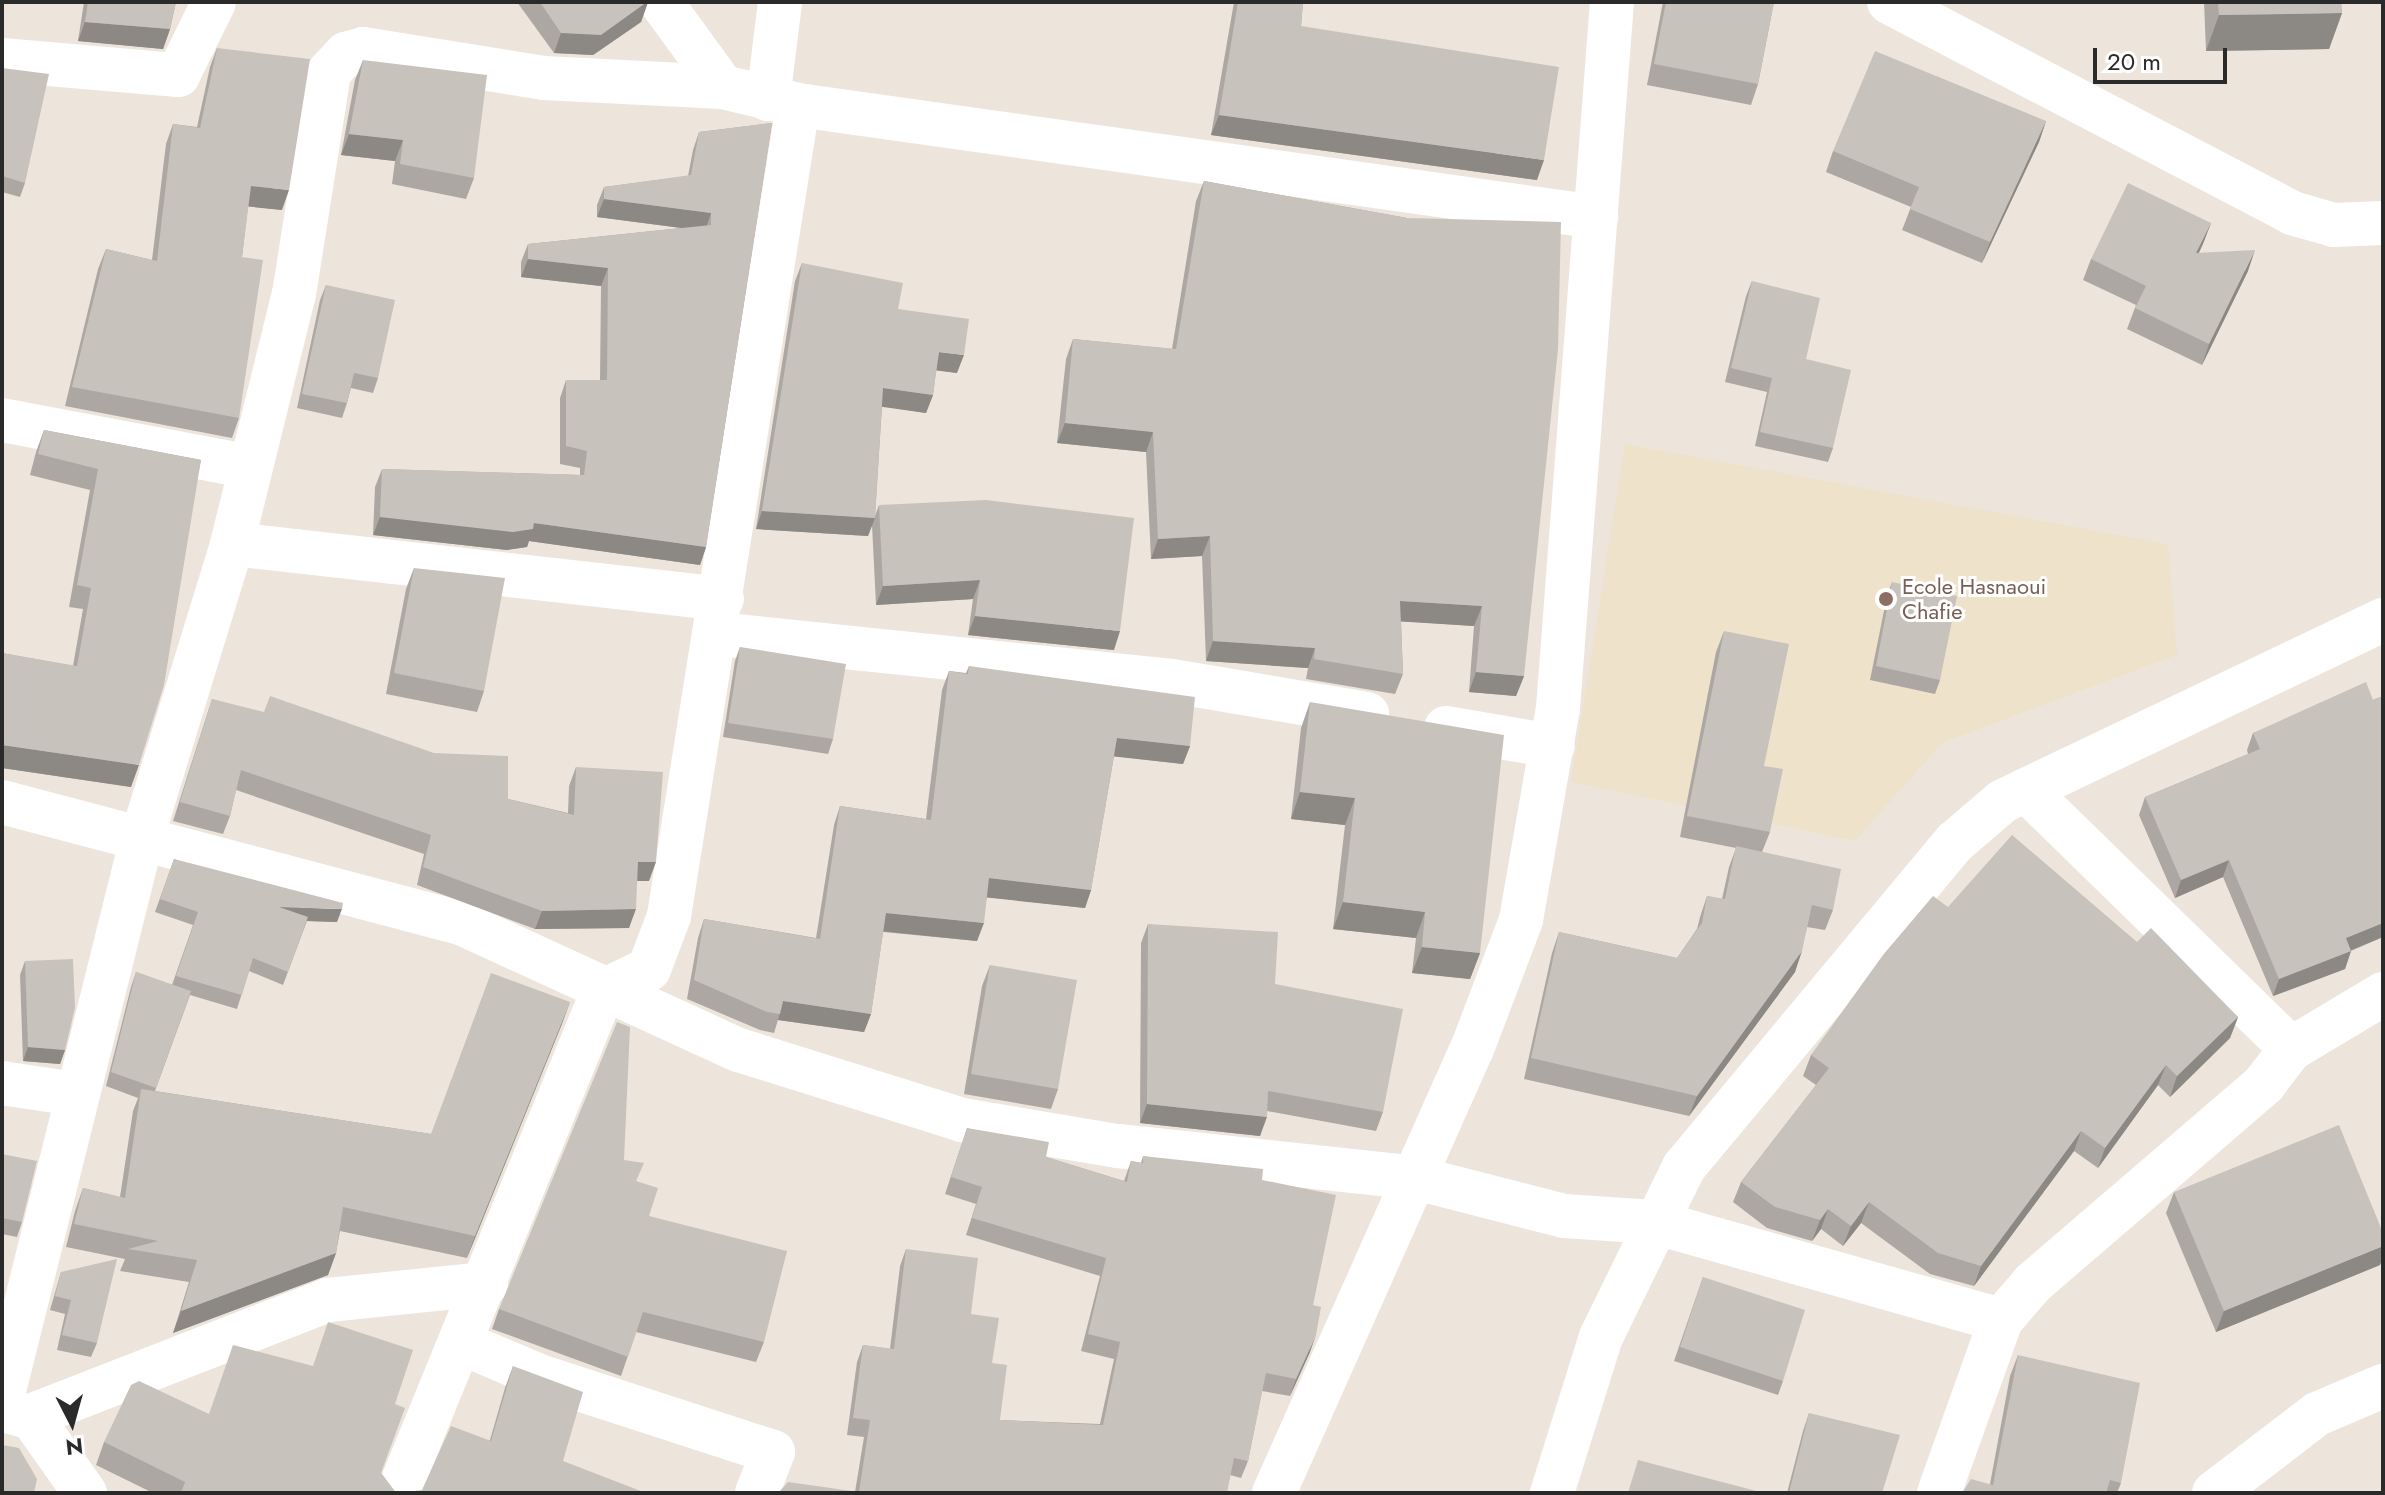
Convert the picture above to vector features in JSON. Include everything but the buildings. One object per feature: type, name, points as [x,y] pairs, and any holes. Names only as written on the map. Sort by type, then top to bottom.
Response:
[{"type":"street","points":[[2,60],[178,75],[214,2]]},
{"type":"street","points":[[661,2],[723,87]]},
{"type":"street","points":[[398,1493],[462,1343],[603,991],[649,969],[669,916],[720,617],[783,102],[780,2]]},
{"type":"street","points":[[1274,1493],[1416,1178],[1521,920],[1552,746],[1612,2]]},
{"type":"street","points":[[1889,2],[2292,213],[2334,225],[2383,223]]},
{"type":"street","points":[[11,1408],[75,1094],[143,834],[232,544],[294,294],[329,72],[346,54],[363,49],[544,78],[723,87],[783,102],[1596,217]]},
{"type":"street","points":[[2,420],[251,467]]},
{"type":"street","points":[[232,544],[1172,681],[1552,746]]},
{"type":"street","points":[[1552,1493],[1601,1337],[1654,1222],[1684,1167],[1955,842],[2026,790],[2383,620]]},
{"type":"street","points":[[2026,790],[2291,1049]]},
{"type":"street","points":[[2,802],[143,834],[461,923],[603,991],[739,1050],[962,1120],[1118,1146],[1416,1178],[1564,1216],[1654,1222],[2001,1320]]},
{"type":"street","points":[[1939,1493],[2001,1320],[2033,1283],[2264,1084],[2291,1049],[2383,994]]},
{"type":"street","points":[[2,1083],[75,1094]]},
{"type":"street","points":[[11,1408],[328,1300],[486,1284]]},
{"type":"street","points":[[462,1343],[539,1376],[773,1452],[757,1493]]},
{"type":"street","points":[[2214,1493],[2317,1414],[2383,1386]]},
{"type":"street","points":[[11,1408],[85,1493]]},
{"type":"shaded area","name":"Ecole Hasnaoui Chafie","points":[[1625,444],[2168,544],[2177,655],[1942,743],[1855,841],[1571,782]]},
{"type":"place","name":"Ecole Hasnaoui Chafie","points":[[1886,599]]}]
